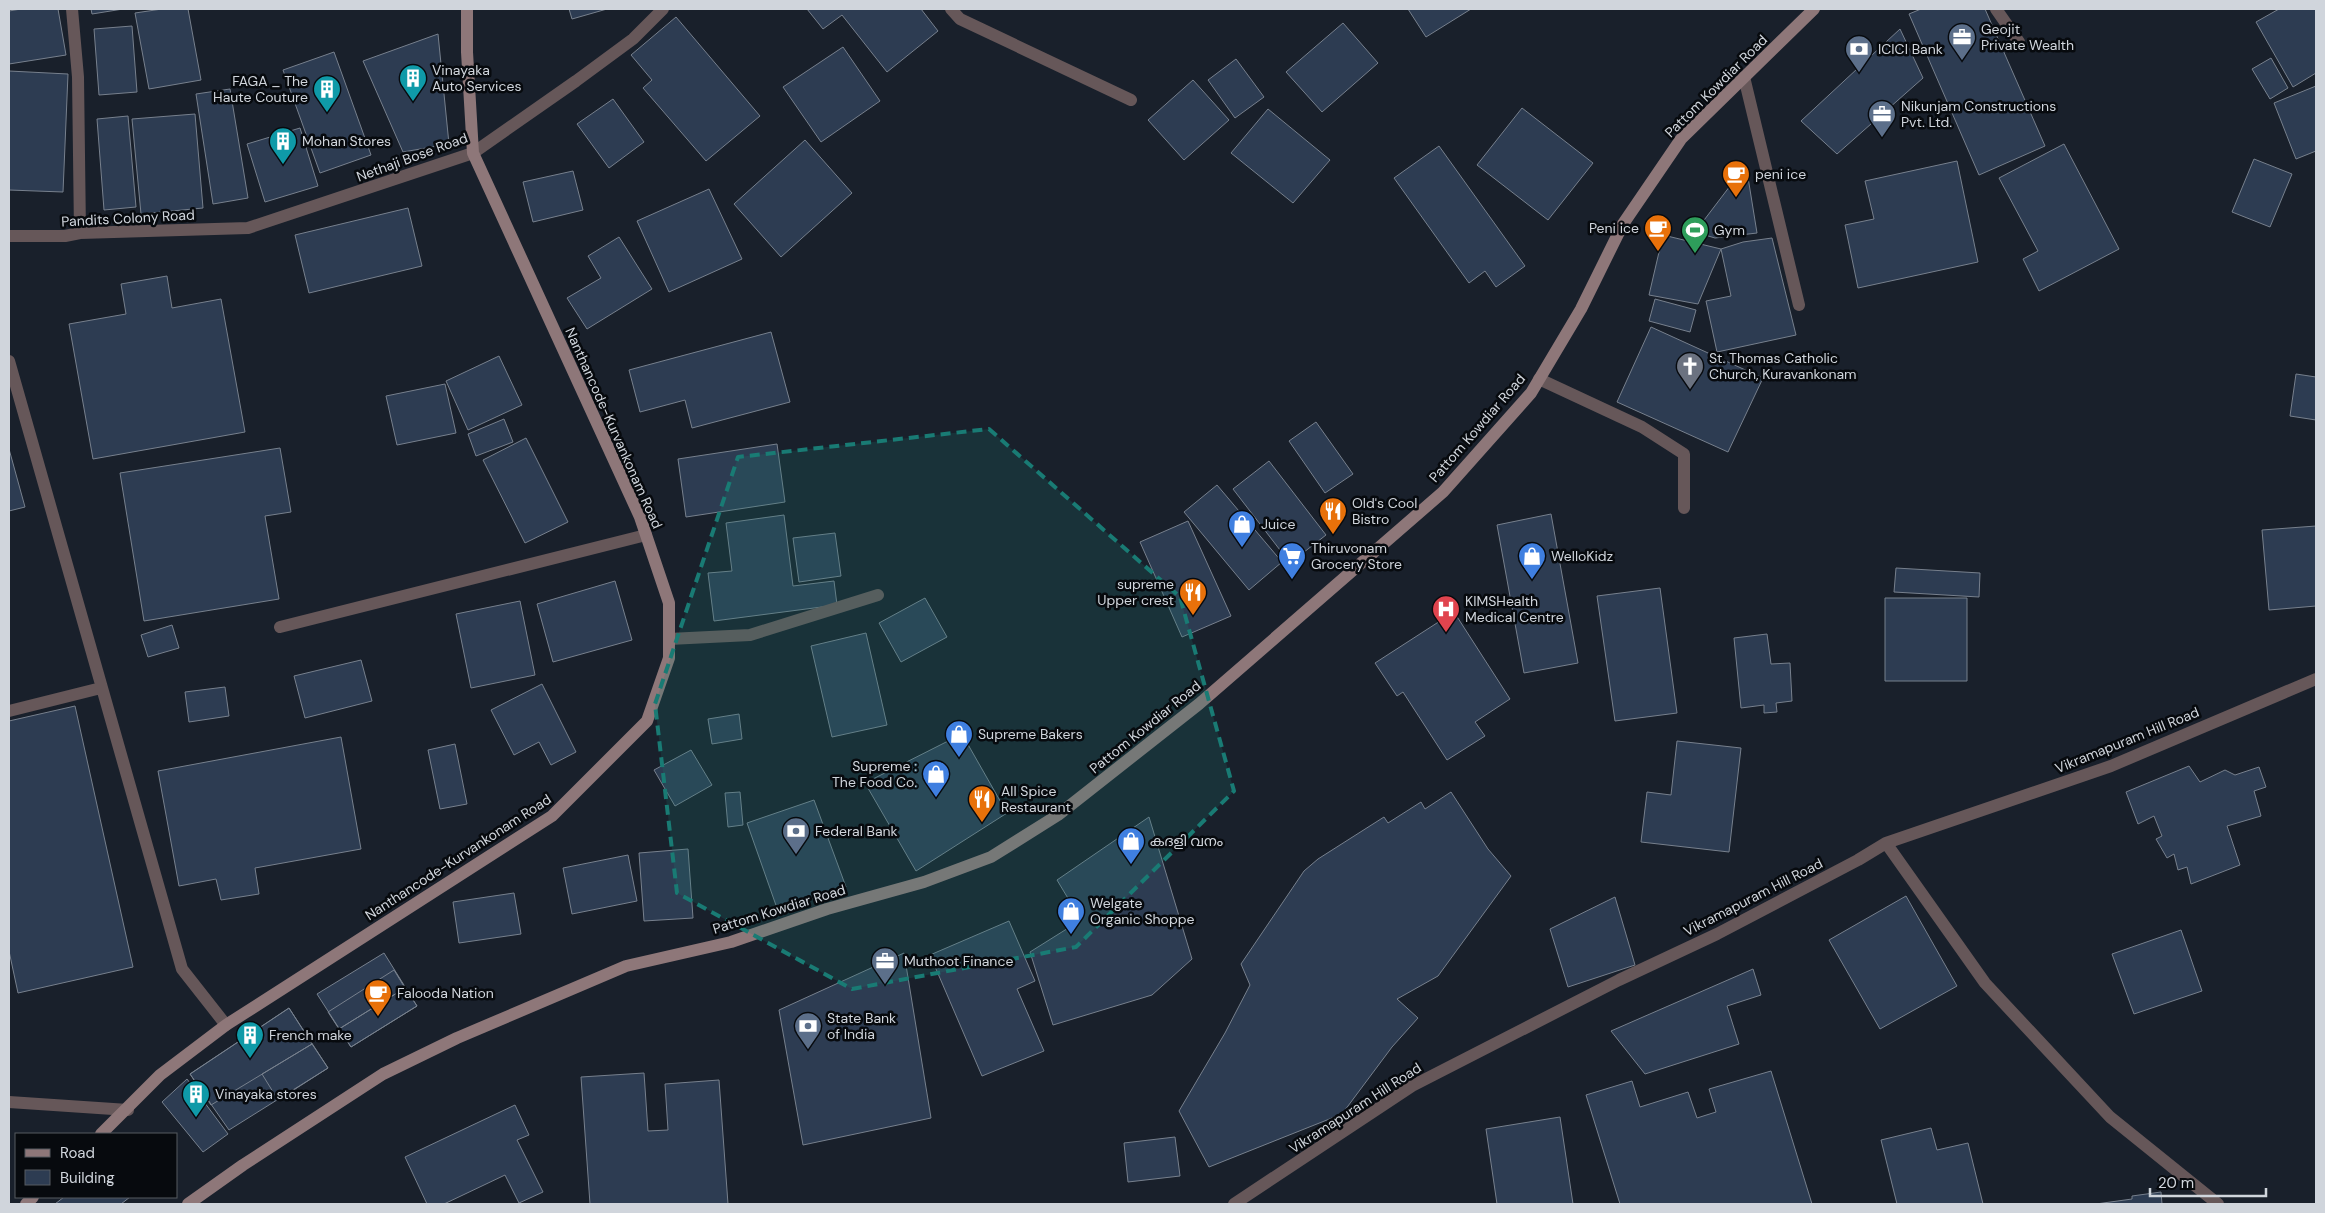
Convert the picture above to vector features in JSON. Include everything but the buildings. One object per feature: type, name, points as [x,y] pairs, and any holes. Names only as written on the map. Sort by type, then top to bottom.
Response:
[{"type":"main road","name":"Nanthancode-Kurvankonam Road","points":[[102,1133],[128,1110],[160,1075],[226,1025],[552,816],[647,721],[669,658],[669,603],[640,517],[473,153],[466,9]]},
{"type":"main road","name":"Pattom Kowdiar Road","points":[[188,1204],[243,1165],[383,1074],[457,1038],[626,966],[731,942],[827,909],[924,882],[991,857],[1058,815],[1199,704],[1443,492],[1531,393],[1581,309],[1622,224],[1681,139],[1814,9]]},
{"type":"street","points":[[72,9],[78,77],[80,233]]},
{"type":"street","name":"Nethaji Bose Road","points":[[248,228],[473,153],[633,39],[663,9]]},
{"type":"street","points":[[951,9],[960,19],[1131,100]]},
{"type":"street","points":[[1996,9],[2019,42]]},
{"type":"street","points":[[1744,77],[1799,305]]},
{"type":"street","name":"Pandits Colony Road","points":[[9,236],[65,236],[80,233],[248,228]]},
{"type":"street","points":[[9,361],[182,969],[226,1025]]},
{"type":"street","points":[[1539,379],[1642,427],[1684,454],[1684,508]]},
{"type":"street","points":[[280,627],[646,535]]},
{"type":"street","points":[[669,639],[750,635],[878,595]]},
{"type":"street","name":"Vikramapuram Hill Road","points":[[1234,1204],[1412,1086],[1619,980],[1717,934],[1858,860],[1886,843],[2111,766],[2316,679]]},
{"type":"street","points":[[9,711],[101,688]]},
{"type":"street","points":[[1886,843],[1985,983],[2110,1117],[2218,1204]]},
{"type":"street","points":[[9,1102],[128,1110]]},
{"type":"highlighted area","points":[[989,429],[1180,597],[1234,791],[1076,947],[852,989],[677,893],[655,704],[738,457]]},
{"type":"place","name":"Geojit Private Wealth","points":[[1962,61]]},
{"type":"place","name":"ICICI Bank","points":[[1859,73]]},
{"type":"place","name":"Vinayaka Auto Services","points":[[413,102]]},
{"type":"place","name":"FAGA _ The Haute Couture","points":[[327,113]]},
{"type":"place","name":"Nikunjam Constructions Pvt. Ltd.","points":[[1882,138]]},
{"type":"place","name":"Mohan Stores","points":[[283,165]]},
{"type":"place","name":"peni ice","points":[[1736,198]]},
{"type":"place","name":"Peni ice","points":[[1658,252]]},
{"type":"place","name":"Gym","points":[[1695,254]]},
{"type":"place","name":"St. Thomas Catholic Church, Kuravankonam","points":[[1690,390]]},
{"type":"place","name":"Old's Cool Bistro","points":[[1333,535]]},
{"type":"place","name":"Juice","points":[[1242,548]]},
{"type":"place","name":"Thiruvonam Grocery Store","points":[[1292,580]]},
{"type":"place","name":"WelloKidz","points":[[1532,580]]},
{"type":"place","name":"supreme Upper crest","points":[[1193,616]]},
{"type":"place","name":"KIMSHealth Medical Centre","points":[[1446,633]]},
{"type":"place","name":"Supreme Bakers","points":[[959,758]]},
{"type":"place","name":"Supreme : The Food Co.","points":[[936,798]]},
{"type":"place","name":"All Spice Restaurant","points":[[982,823]]},
{"type":"place","name":"Federal Bank","points":[[796,855]]},
{"type":"place","name":"കദളി വനം","points":[[1131,865]]},
{"type":"place","name":"Welgate Organic Shoppe","points":[[1071,935]]},
{"type":"place","name":"Muthoot Finance","points":[[885,985]]},
{"type":"place","name":"Falooda Nation","points":[[378,1017]]},
{"type":"place","name":"State Bank of India","points":[[808,1050]]},
{"type":"place","name":"French make","points":[[250,1059]]},
{"type":"place","name":"Vinayaka stores","points":[[196,1118]]}]
